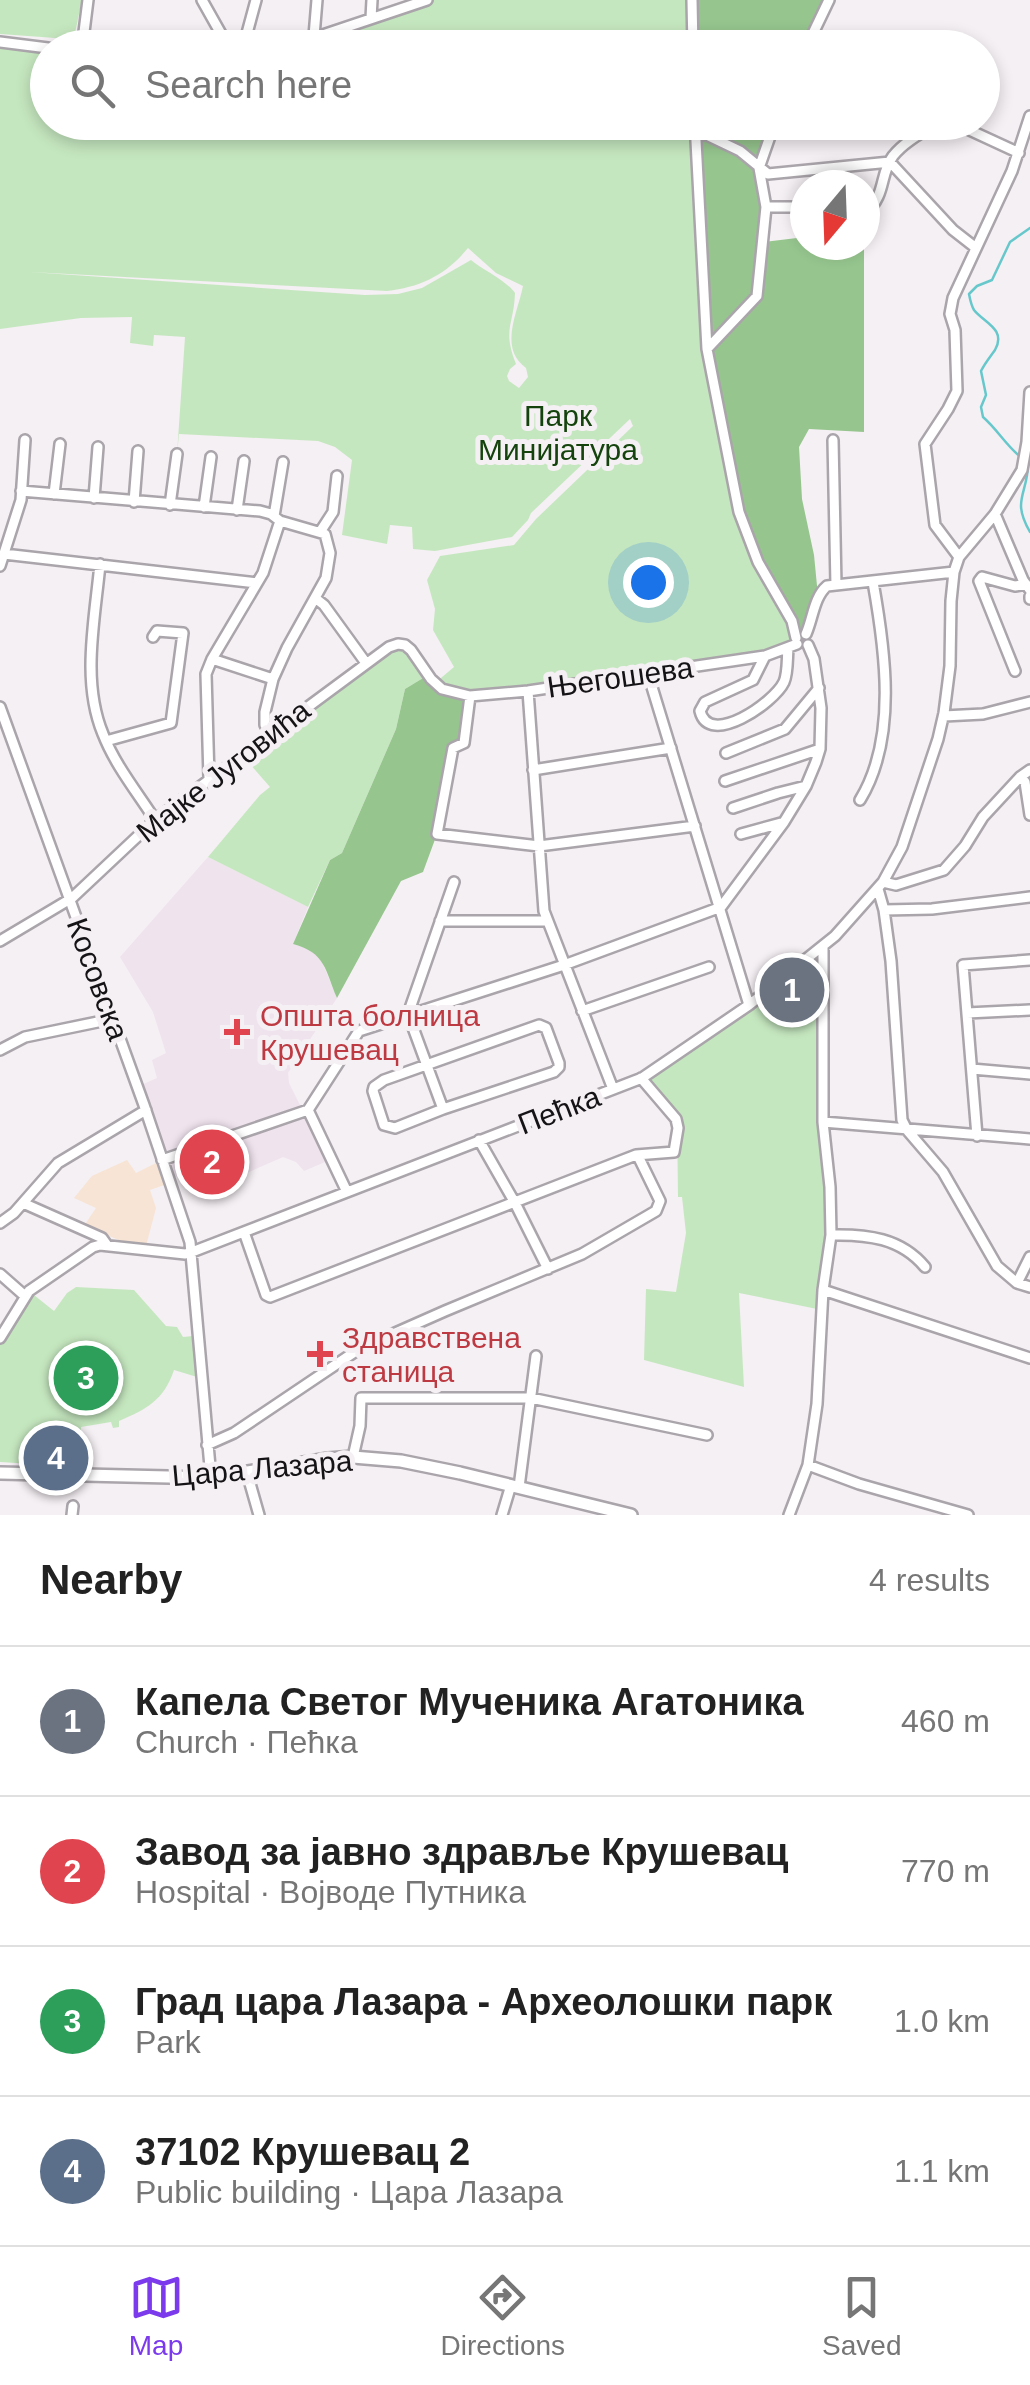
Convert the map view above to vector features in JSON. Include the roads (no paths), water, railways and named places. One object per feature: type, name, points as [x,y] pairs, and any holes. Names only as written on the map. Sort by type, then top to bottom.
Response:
[{"type":"main road","name":"Цара Лазара","points":[[2,1472],[211,1478],[353,1457],[401,1461],[631,1515]]},
{"type":"street","points":[[84,30],[88,0]]},
{"type":"street","points":[[202,0],[219,30]]},
{"type":"street","points":[[248,30],[256,0]]},
{"type":"street","points":[[314,30],[317,0]]},
{"type":"street","points":[[372,0],[372,18]]},
{"type":"street","points":[[333,30],[427,0]]},
{"type":"street","points":[[692,0],[693,30]]},
{"type":"street","points":[[815,30],[829,0]]},
{"type":"street","points":[[0,42],[30,46]]},
{"type":"street","points":[[1030,116],[1019,152],[953,298],[950,314],[956,330],[957,391],[924,448],[935,526],[959,556],[995,514],[1022,470],[1027,454],[1030,392]]},
{"type":"street","points":[[162,1160],[308,1110],[359,1031],[564,965],[720,906],[784,822],[806,786],[820,748],[819,688],[814,659],[799,642],[792,621],[758,562],[739,512],[707,350],[697,140]]},
{"type":"street","points":[[720,140],[768,174],[890,162]]},
{"type":"street","points":[[707,350],[758,296],[766,207],[759,168],[769,140]]},
{"type":"street","points":[[880,196],[892,157],[911,140]]},
{"type":"street","points":[[992,140],[1019,152]]},
{"type":"street","points":[[890,162],[953,230],[976,248]]},
{"type":"street","points":[[766,207],[790,207]]},
{"type":"street","points":[[0,566],[21,500],[24,440]]},
{"type":"street","points":[[833,440],[836,585]]},
{"type":"street","points":[[54,494],[60,444]]},
{"type":"street","points":[[94,498],[98,447]]},
{"type":"street","points":[[134,502],[138,451]]},
{"type":"street","points":[[170,505],[176,454]]},
{"type":"street","points":[[204,507],[212,457]]},
{"type":"street","points":[[237,510],[244,462]]},
{"type":"street","points":[[208,778],[206,678],[212,659],[268,560],[283,462]]},
{"type":"street","points":[[271,733],[265,725],[273,679],[326,578],[330,552],[323,533],[334,512],[337,476]]},
{"type":"street","points":[[21,491],[237,510],[323,533]]},
{"type":"street","points":[[995,514],[1029,592]]},
{"type":"street","points":[[4,554],[257,583]]},
{"type":"street","name":"Пећка","points":[[192,1252],[641,1078],[749,1006],[823,948],[880,886],[902,847],[944,716],[951,601],[959,556]]},
{"type":"street","points":[[100,564],[91,681],[95,706],[106,740],[155,820]]},
{"type":"street","points":[[765,656],[753,680],[705,702],[700,715],[709,724],[717,726],[744,718],[772,699],[785,680],[827,586],[954,572]]},
{"type":"street","points":[[1016,671],[979,581],[982,576],[1029,592]]},
{"type":"street","points":[[860,800],[878,756],[886,680],[873,582]]},
{"type":"street","points":[[315,598],[366,663]]},
{"type":"street","points":[[106,740],[171,724],[184,633],[157,631],[153,636]]},
{"type":"street","name":"Његошева","points":[[442,689],[470,696],[528,691],[765,656],[799,642]]},
{"type":"street","name":"Мајке Југовића","points":[[0,941],[69,900],[155,820],[208,778],[389,647],[398,644],[411,650],[442,689]]},
{"type":"street","points":[[212,659],[273,679]]},
{"type":"street","points":[[648,674],[749,1006]]},
{"type":"street","points":[[726,754],[784,729],[819,688]]},
{"type":"street","points":[[528,691],[547,921],[613,1089]]},
{"type":"street","points":[[470,696],[464,743],[453,748],[437,834],[539,846],[695,826]]},
{"type":"street","points":[[944,716],[982,714],[1030,702]]},
{"type":"street","name":"Косовска","points":[[1,712],[188,1233],[211,1478]]},
{"type":"street","points":[[533,770],[671,748]]},
{"type":"street","points":[[726,781],[820,748]]},
{"type":"street","points":[[1030,770],[982,817],[965,846],[944,870],[880,886],[890,960],[902,1120],[943,1172],[997,1266],[1017,1283],[1030,1287]]},
{"type":"street","points":[[1020,777],[1030,814]]},
{"type":"street","points":[[733,808],[806,786]]},
{"type":"street","points":[[740,834],[784,822]]},
{"type":"street","points":[[443,1109],[408,1014],[454,882]]},
{"type":"street","points":[[884,910],[932,909],[1030,897]]},
{"type":"street","points":[[440,921],[547,921]]},
{"type":"street","points":[[789,1515],[808,1465],[831,1235],[823,1122],[823,948]]},
{"type":"street","points":[[977,1136],[963,965],[1030,960]]},
{"type":"street","points":[[582,1011],[708,967]]},
{"type":"street","points":[[967,1013],[1030,1010]]},
{"type":"street","points":[[0,1050],[26,1037],[112,1018]]},
{"type":"street","points":[[539,1025],[546,1028],[558,1070],[443,1109],[395,1128],[384,1125],[374,1087],[392,1076],[539,1025]]},
{"type":"street","points":[[972,1069],[1030,1074]]},
{"type":"street","points":[[244,1232],[270,1297],[638,1156],[674,1152],[676,1119],[641,1078]]},
{"type":"street","points":[[0,1223],[58,1162],[146,1110]]},
{"type":"street","points":[[308,1110],[347,1192]]},
{"type":"street","points":[[823,1122],[1030,1139]]},
{"type":"street","points":[[480,1140],[548,1270]]},
{"type":"street","points":[[207,1445],[234,1433],[359,1349],[548,1270],[659,1208],[660,1201],[638,1156]]},
{"type":"street","points":[[23,1203],[102,1238],[107,1245]]},
{"type":"street","points":[[831,1235],[894,1243],[912,1252],[926,1267]]},
{"type":"street","points":[[0,1338],[29,1291],[89,1249],[107,1245],[192,1252]]},
{"type":"street","points":[[1017,1283],[1030,1256]]},
{"type":"street","points":[[0,1273],[24,1299]]},
{"type":"street","points":[[823,1290],[1030,1358]]},
{"type":"street","points":[[502,1515],[515,1486],[536,1356]]},
{"type":"street","points":[[353,1457],[361,1398],[531,1398],[706,1436]]},
{"type":"street","points":[[808,1465],[968,1515]]},
{"type":"street","points":[[247,1473],[259,1515]]},
{"type":"waterway","points":[[1022,458],[983,417],[981,407],[986,395],[981,371],[995,350],[998,337],[974,310],[969,294],[992,280],[1010,242],[1030,228]]},
{"type":"waterway","points":[[1028,463],[1021,504],[1030,532]]},
{"type":"place","name":"Капела Светог Мученика Агатоника","points":[[792,990]]},
{"type":"place","name":"Општа болница Крушевац","points":[[237,1032]]},
{"type":"place","name":"Завод за јавно здравље Крушевац","points":[[212,1162]]},
{"type":"place","name":"Здравствена станица","points":[[320,1354]]},
{"type":"place","name":"Град цара Лазара - Археолошки парк","points":[[86,1378]]},
{"type":"place","name":"37102 Крушевац 2","points":[[56,1458]]},
{"type":"park label","name":"Парк Минијатура","points":[[558,432]]}]
